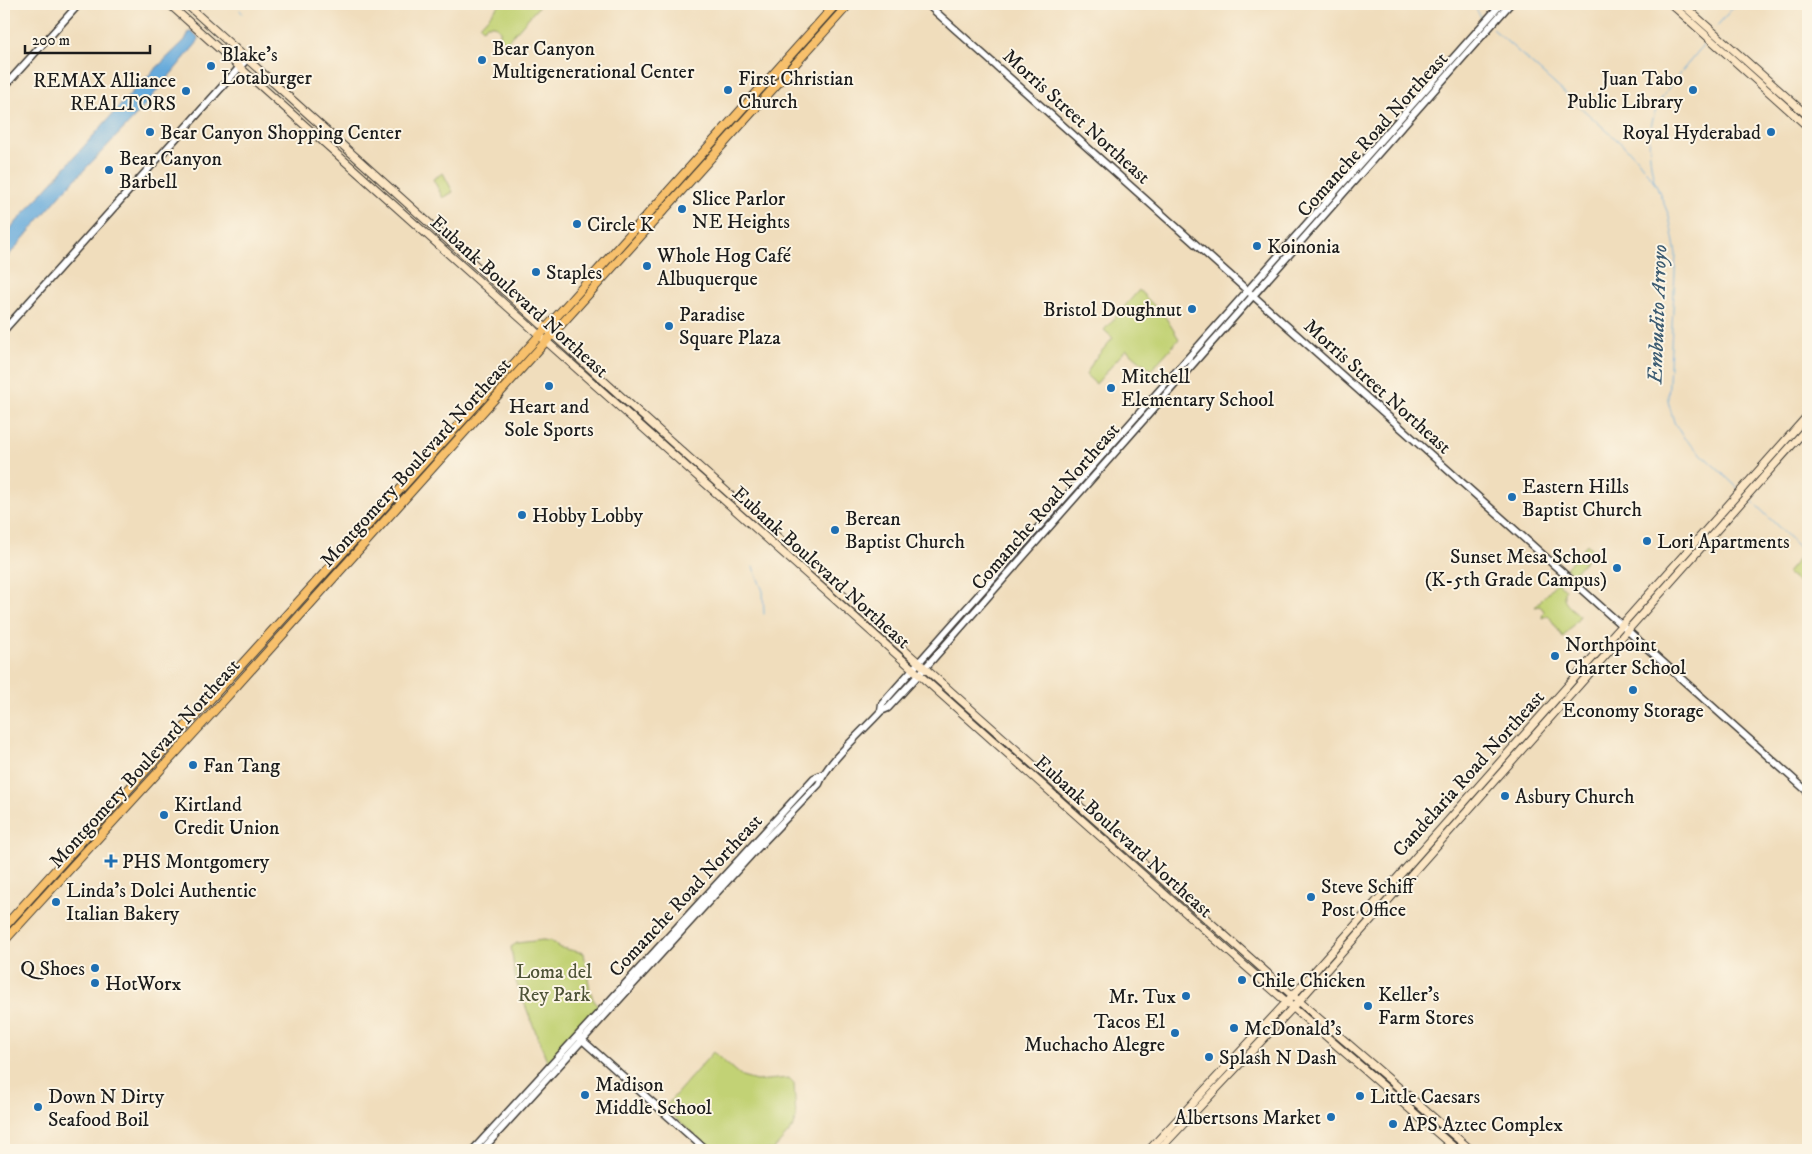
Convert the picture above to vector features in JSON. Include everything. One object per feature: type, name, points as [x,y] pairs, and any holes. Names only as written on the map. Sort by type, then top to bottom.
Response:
[{"type":"main road","name":"Eubank Boulevard Northeast","points":[[169,4],[1292,1008],[1457,1150]]},
{"type":"main road","name":"Eubank Boulevard Northeast","points":[[186,4],[552,335],[1293,996],[1471,1150]]},
{"type":"main road","name":"Montgomery Boulevard Northeast","points":[[4,926],[539,336],[836,4]]},
{"type":"main road","name":"Montgomery Boulevard Northeast","points":[[4,941],[850,4]]},
{"type":"main road","points":[[1671,4],[1706,30],[1717,35],[1808,116]]},
{"type":"main road","points":[[1682,4],[1706,30],[1713,42],[1808,127]]},
{"type":"main road","points":[[483,411],[482,407],[498,387],[496,382]]},
{"type":"main road","name":"Candelaria Road Northeast","points":[[1159,1150],[1299,1001],[1808,415]]},
{"type":"main road","name":"Candelaria Road Northeast","points":[[1149,1150],[1293,996],[1624,628],[1742,502],[1808,427]]},
{"type":"street","points":[[4,87],[79,4]]},
{"type":"street","name":"Morris Street Northeast","points":[[927,4],[1808,792]]},
{"type":"street","name":"Comanche Road Northeast","points":[[482,1150],[608,1007],[818,784],[822,774],[881,711],[882,704],[923,665],[1501,4]]},
{"type":"street","name":"Comanche Road Northeast","points":[[1250,292],[1510,4]]},
{"type":"street","points":[[4,330],[247,59]]},
{"type":"street","points":[[580,1038],[706,1150]]},
{"type":"street","name":"Comanche Road Northeast","points":[[473,1150],[580,1038]]},
{"type":"green space","points":[[500,4],[540,5],[506,43],[500,38],[500,31],[495,25],[487,25],[483,29],[480,26]]},
{"type":"green space","points":[[443,173],[453,192],[443,198],[433,179]]},
{"type":"green space","points":[[1139,290],[1166,318],[1179,339],[1151,370],[1126,349],[1096,384],[1086,375],[1094,360],[1113,338],[1104,330]]},
{"type":"green space","points":[[1587,544],[1594,551],[1573,574],[1566,568]]},
{"type":"green space","points":[[1808,548],[1808,592],[1787,573]]},
{"type":"green space","points":[[1557,582],[1565,589],[1564,598],[1567,604],[1579,615],[1579,618],[1563,637],[1548,615],[1542,618],[1544,611],[1540,606],[1535,607]]},
{"type":"green space","name":"Loma del Rey Park","points":[[550,941],[561,948],[584,953],[590,990],[593,999],[599,1007],[548,1063],[516,982],[511,947],[517,943]]},
{"type":"green space","points":[[713,1052],[742,1077],[756,1081],[789,1078],[794,1083],[796,1118],[792,1129],[773,1150],[712,1150],[664,1108]]},
{"type":"water","points":[[189,32],[193,32],[198,37],[197,43],[134,118],[64,191],[4,261],[4,236],[134,90],[185,40]]},
{"type":"waterway","name":"Embudito Arroyo","points":[[1475,4],[1482,19]]},
{"type":"waterway","points":[[1716,27],[1736,4]]},
{"type":"waterway","name":"Embudito Arroyo","points":[[1493,29],[1634,155],[1656,184],[1669,216],[1676,254],[1668,401],[1674,422],[1683,437],[1739,489]]},
{"type":"waterway","points":[[1655,184],[1650,159],[1649,139],[1652,121],[1658,105],[1667,91],[1706,42]]},
{"type":"waterway","name":"Embudito Arroyo","points":[[1749,498],[1808,556]]},
{"type":"waterway","points":[[753,567],[763,591],[764,614]]},
{"type":"place","name":"Bear Canyon Multigenerational Center","points":[[482,60]]},
{"type":"place","name":"Blake's Lotaburger","points":[[211,66]]},
{"type":"place","name":"First Christian Church","points":[[728,90]]},
{"type":"place","name":"Juan Tabo Public Library","points":[[1693,90]]},
{"type":"place","name":"REMAX Alliance REALTORS","points":[[186,91]]},
{"type":"place","name":"Bear Canyon Shopping Center","points":[[150,132]]},
{"type":"place","name":"Royal Hyderabad","points":[[1771,132]]},
{"type":"place","name":"Bear Canyon Barbell","points":[[109,170]]},
{"type":"place","name":"Slice Parlor NE Heights","points":[[682,209]]},
{"type":"place","name":"Circle K","points":[[577,224]]},
{"type":"place","name":"Koinonia","points":[[1257,246]]},
{"type":"place","name":"Whole Hog Café Albuquerque","points":[[647,266]]},
{"type":"place","name":"Staples","points":[[536,272]]},
{"type":"place","name":"Bristol Doughnut","points":[[1192,309]]},
{"type":"place","name":"Paradise Square Plaza","points":[[669,326]]},
{"type":"place","name":"Heart and Sole Sports","points":[[549,386]]},
{"type":"place","name":"Mitchell Elementary School","points":[[1111,388]]},
{"type":"place","name":"Eastern Hills Baptist Church","points":[[1512,497]]},
{"type":"place","name":"Hobby Lobby","points":[[522,515]]},
{"type":"place","name":"Berean Baptist Church","points":[[835,530]]},
{"type":"place","name":"Lori Apartments","points":[[1647,541]]},
{"type":"place","name":"Sunset Mesa School (K-5th Grade Campus)","points":[[1617,568]]},
{"type":"place","name":"Northpoint Charter School","points":[[1555,656]]},
{"type":"place","name":"Economy Storage","points":[[1633,690]]},
{"type":"place","name":"Fan Tang","points":[[193,765]]},
{"type":"place","name":"Asbury Church","points":[[1505,796]]},
{"type":"place","name":"Kirtland Credit Union","points":[[164,815]]},
{"type":"place","name":"PHS Montgomery","points":[[111,861]]},
{"type":"place","name":"Steve Schiff Post Office","points":[[1311,897]]},
{"type":"place","name":"Linda's Dolci Authentic Italian Bakery","points":[[56,902]]},
{"type":"place","name":"Q Shoes","points":[[95,968]]},
{"type":"place","name":"Chile Chicken","points":[[1242,980]]},
{"type":"place","name":"HotWorx","points":[[95,983]]},
{"type":"place","name":"Mr. Tux","points":[[1186,996]]},
{"type":"place","name":"Keller's Farm Stores","points":[[1368,1006]]},
{"type":"place","name":"McDonald's","points":[[1234,1028]]},
{"type":"place","name":"Tacos El Muchacho Alegre","points":[[1175,1033]]},
{"type":"place","name":"Splash N Dash","points":[[1209,1057]]},
{"type":"place","name":"Madison Middle School","points":[[585,1095]]},
{"type":"place","name":"Little Caesars","points":[[1360,1096]]},
{"type":"place","name":"Down N Dirty Seafood Boil","points":[[38,1107]]},
{"type":"place","name":"Albertsons Market","points":[[1331,1117]]},
{"type":"place","name":"APS Aztec Complex","points":[[1393,1124]]}]
